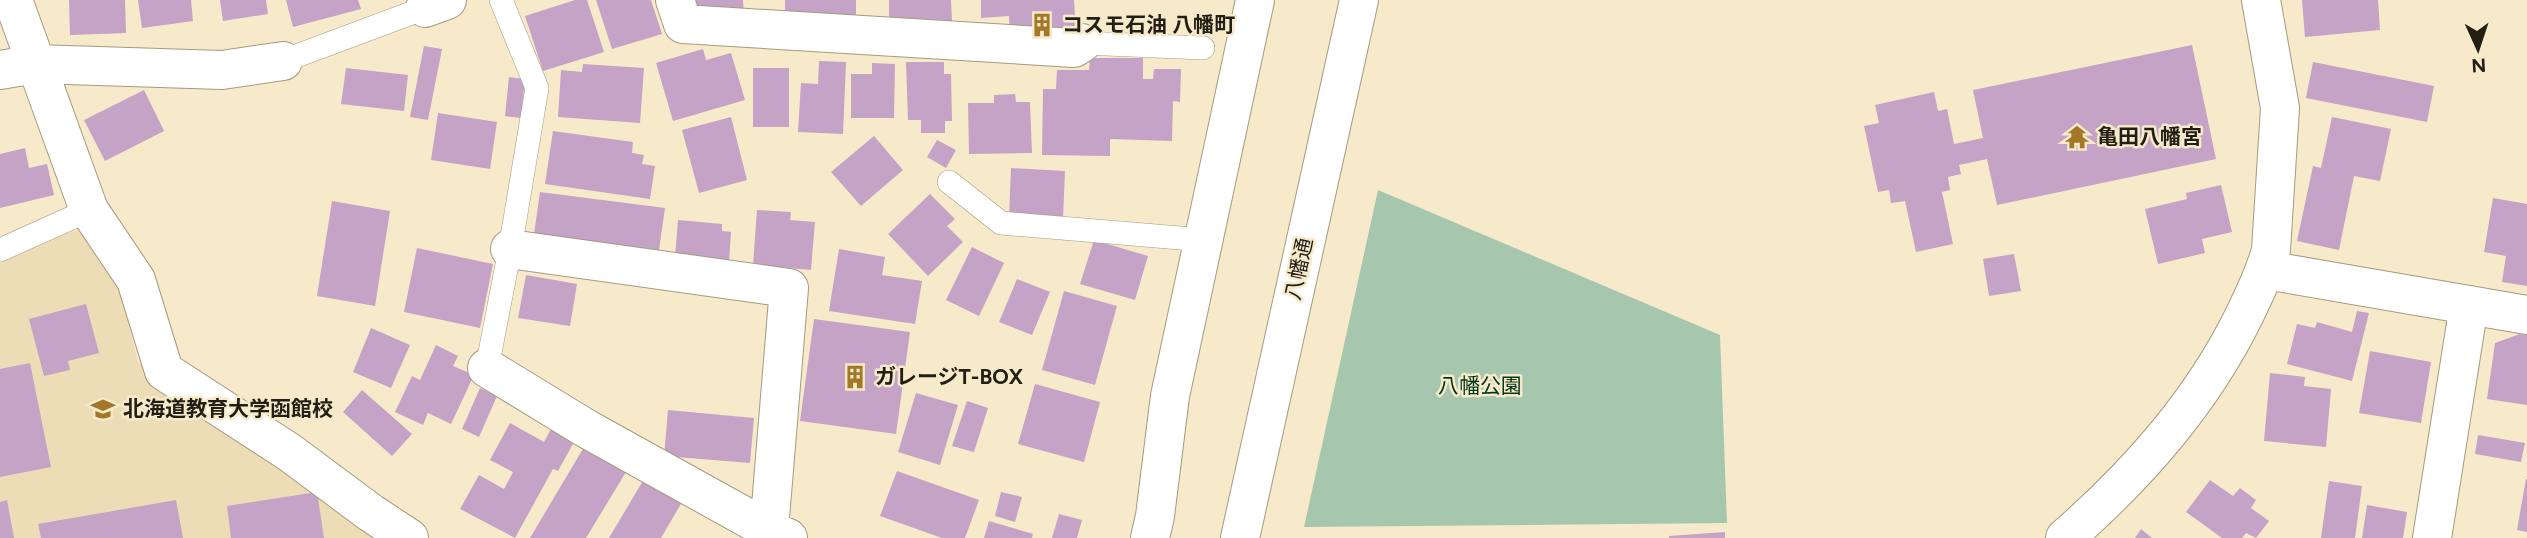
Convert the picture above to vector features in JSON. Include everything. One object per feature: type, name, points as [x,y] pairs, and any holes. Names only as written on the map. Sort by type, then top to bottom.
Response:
[{"type":"street","points":[[13,0],[18,67],[89,210],[136,280],[164,371],[289,452],[373,525],[409,538]]},
{"type":"street","points":[[676,0],[683,24],[1074,48],[1082,43]]},
{"type":"street","points":[[1150,538],[1170,396],[1255,0]]},
{"type":"street","name":"八幡通","points":[[1240,538],[1359,0]]},
{"type":"street","points":[[2065,538],[2130,478],[2172,430],[2214,369],[2238,328],[2266,270],[2271,250],[2280,108],[2261,0]]},
{"type":"street","points":[[18,67],[222,70],[283,61]]},
{"type":"street","points":[[487,368],[587,429],[778,534],[789,288],[510,249]]},
{"type":"street","points":[[2266,270],[2527,315]]},
{"type":"street","points":[[2432,538],[2469,305]]},
{"type":"lane","points":[[487,368],[537,88],[501,0]]},
{"type":"lane","points":[[283,61],[436,4]]},
{"type":"lane","points":[[1082,43],[1203,48]]},
{"type":"lane","points":[[950,182],[1001,223],[1203,240]]},
{"type":"lane","points":[[0,250],[89,210]]},
{"type":"shaded area","name":"北海道教育大学函館校","points":[[83,229],[117,279],[138,362],[387,538],[0,538],[0,262],[63,233]]},
{"type":"green space","name":"八幡公園","points":[[1378,190],[1720,335],[1727,523],[1304,527]]},
{"type":"building","points":[[69,0],[125,0],[126,33],[70,35]]},
{"type":"building","points":[[138,0],[191,0],[193,21],[142,28]]},
{"type":"building","points":[[220,0],[266,0],[268,14],[223,21]]},
{"type":"building","points":[[286,0],[358,0],[361,9],[293,27]]},
{"type":"building","points":[[575,0],[587,0],[604,52],[543,71],[525,16]]},
{"type":"building","points":[[596,0],[651,0],[662,34],[612,49]]},
{"type":"building","points":[[695,0],[743,0],[744,16],[696,18]]},
{"type":"building","points":[[785,0],[856,0],[856,22],[785,12]]},
{"type":"building","points":[[889,0],[951,0],[952,21],[889,24]]},
{"type":"building","name":"コスモ石油 八幡町","points":[[981,0],[1074,0],[1076,32],[1010,36],[1009,16],[981,18]]},
{"type":"building","points":[[2302,0],[2378,0],[2380,30],[2305,37]]},
{"type":"building","points":[[2192,45],[2216,159],[1997,205],[1987,159],[1959,165],[1961,174],[1948,177],[1950,190],[1942,192],[1953,244],[1916,252],[1905,201],[1891,203],[1889,190],[1878,192],[1864,126],[1879,123],[1875,105],[1934,92],[1938,111],[1947,109],[1954,144],[1983,138],[1973,90]]},
{"type":"building","points":[[424,46],[442,49],[428,120],[410,117]]},
{"type":"building","points":[[703,49],[706,60],[731,53],[745,100],[673,121],[656,63]]},
{"type":"building","points":[[1090,58],[1143,58],[1143,79],[1153,79],[1154,69],[1181,69],[1180,102],[1173,101],[1172,141],[1110,139],[1110,156],[1042,155],[1043,89],[1056,89],[1057,70],[1089,70]]},
{"type":"building","points":[[819,61],[846,62],[843,134],[798,132],[801,83],[818,84]]},
{"type":"building","points":[[906,62],[944,62],[944,74],[951,74],[952,121],[945,121],[945,133],[921,133],[921,120],[908,120]]},
{"type":"building","points":[[2313,62],[2434,86],[2427,122],[2306,98]]},
{"type":"building","points":[[872,63],[895,64],[894,118],[851,118],[851,74],[872,74]]},
{"type":"building","points":[[583,64],[644,68],[640,123],[558,117],[561,70],[582,72]]},
{"type":"building","points":[[346,68],[408,75],[404,111],[341,104]]},
{"type":"building","points":[[753,68],[789,68],[789,127],[753,127]]},
{"type":"building","points":[[509,77],[525,79],[521,118],[505,116]]},
{"type":"building","points":[[144,90],[164,131],[105,161],[84,120]]},
{"type":"building","points":[[1015,94],[1016,102],[1030,102],[1032,153],[969,154],[968,103],[994,103],[994,95]]},
{"type":"building","points":[[438,113],[497,122],[490,169],[431,160]]},
{"type":"building","points":[[731,117],[747,180],[699,193],[682,130]]},
{"type":"building","points":[[2332,117],[2391,129],[2380,181],[2354,176],[2339,250],[2297,241],[2313,166],[2321,168]]},
{"type":"building","points":[[553,131],[633,142],[632,153],[644,155],[642,164],[655,166],[650,199],[545,184]]},
{"type":"building","points":[[874,136],[903,170],[861,206],[831,172]]},
{"type":"building","points":[[937,140],[956,150],[946,168],[927,157]]},
{"type":"building","points":[[25,148],[29,168],[47,164],[54,195],[0,208],[0,154]]},
{"type":"building","points":[[1011,168],[1065,171],[1063,219],[1009,217]]},
{"type":"building","points":[[2221,185],[2232,232],[2202,239],[2205,253],[2158,264],[2145,209],[2187,199],[2186,193]]},
{"type":"building","points":[[540,192],[665,208],[659,250],[534,234]]},
{"type":"building","points":[[930,194],[955,219],[947,226],[963,242],[928,276],[888,234]]},
{"type":"building","points":[[2493,198],[2527,204],[2527,286],[2502,282],[2506,256],[2484,252]]},
{"type":"building","points":[[332,201],[390,211],[375,306],[317,296]]},
{"type":"building","points":[[757,210],[791,212],[790,220],[815,222],[811,270],[753,265]]},
{"type":"building","points":[[678,220],[722,224],[722,231],[731,232],[729,262],[675,257]]},
{"type":"building","points":[[1094,240],[1148,256],[1135,300],[1080,284]]},
{"type":"building","points":[[972,247],[1004,263],[979,316],[946,300]]},
{"type":"building","points":[[417,248],[493,264],[480,328],[404,312]]},
{"type":"building","points":[[839,249],[885,257],[882,275],[922,281],[915,324],[829,311]]},
{"type":"building","points":[[2014,254],[2021,291],[1989,296],[1983,259]]},
{"type":"building","points":[[526,275],[577,284],[570,326],[518,318]]},
{"type":"building","points":[[1017,279],[1050,292],[1032,335],[999,322]]},
{"type":"building","points":[[1064,291],[1117,306],[1095,385],[1042,370]]},
{"type":"building","points":[[86,304],[99,353],[68,361],[70,370],[44,376],[29,319]]},
{"type":"building","points":[[2357,311],[2369,313],[2352,381],[2287,364],[2297,324],[2315,328],[2317,322],[2352,332]]},
{"type":"building","name":"ガレージT-BOX","points":[[814,319],[910,332],[896,434],[800,421]]},
{"type":"building","points":[[371,328],[410,345],[391,388],[353,372]]},
{"type":"building","points":[[2520,334],[2527,335],[2527,405],[2487,399],[2495,343]]},
{"type":"building","points":[[436,345],[458,356],[453,366],[474,375],[451,424],[428,413],[423,425],[395,412],[412,376],[420,380]]},
{"type":"building","points":[[2370,351],[2431,362],[2421,423],[2359,413]]},
{"type":"building","points":[[30,363],[51,467],[0,477],[0,369]]},
{"type":"building","points":[[2270,373],[2305,377],[2304,386],[2331,389],[2326,447],[2264,441]]},
{"type":"building","points":[[1035,384],[1100,402],[1084,462],[1018,444]]},
{"type":"building","points":[[480,388],[497,396],[479,437],[462,429]]},
{"type":"building","points":[[362,390],[412,434],[392,456],[343,412]]},
{"type":"building","points":[[916,393],[958,405],[940,465],[898,452]]},
{"type":"building","points":[[967,401],[988,408],[974,452],[952,446]]},
{"type":"building","points":[[668,410],[754,418],[750,463],[664,456]]},
{"type":"building","points":[[510,423],[544,442],[551,429],[574,442],[558,471],[553,469],[515,538],[460,509],[479,475],[504,489],[513,472],[490,460]]},
{"type":"building","points":[[2478,435],[2525,443],[2521,462],[2475,454]]},
{"type":"building","points":[[584,447],[626,472],[586,538],[530,538]]},
{"type":"building","points":[[897,471],[979,500],[965,538],[942,538],[880,516]]},
{"type":"building","points":[[644,479],[682,502],[661,538],[609,538]]},
{"type":"building","points":[[2527,479],[2527,532],[2517,530]]},
{"type":"building","points":[[2210,480],[2233,496],[2240,488],[2256,500],[2251,508],[2269,521],[2256,538],[2246,533],[2242,538],[2222,538],[2186,512]]},
{"type":"building","points":[[2329,481],[2362,486],[2355,538],[2321,538]]},
{"type":"building","points":[[317,492],[324,538],[231,538],[227,506]]},
{"type":"building","points":[[1001,492],[1022,497],[1015,522],[995,516]]},
{"type":"building","points":[[7,500],[14,538],[0,538],[0,502]]},
{"type":"building","points":[[176,500],[183,538],[41,538],[38,524]]},
{"type":"building","points":[[2367,505],[2407,512],[2403,538],[2362,538]]},
{"type":"building","points":[[1059,514],[1082,520],[1077,538],[1052,538]]},
{"type":"building","points":[[989,521],[1033,534],[1032,538],[984,538]]},
{"type":"building","points":[[2141,529],[2152,538],[2135,538]]},
{"type":"building","points":[[1725,532],[1725,538],[1669,538],[1669,536]]},
{"type":"place","name":"コスモ石油 八幡町","points":[[1042,25]]},
{"type":"place","name":"亀田八幡宮","points":[[2077,137]]},
{"type":"place","name":"ガレージT-BOX","points":[[855,377]]},
{"type":"place","name":"北海道教育大学函館校","points":[[103,409]]}]
